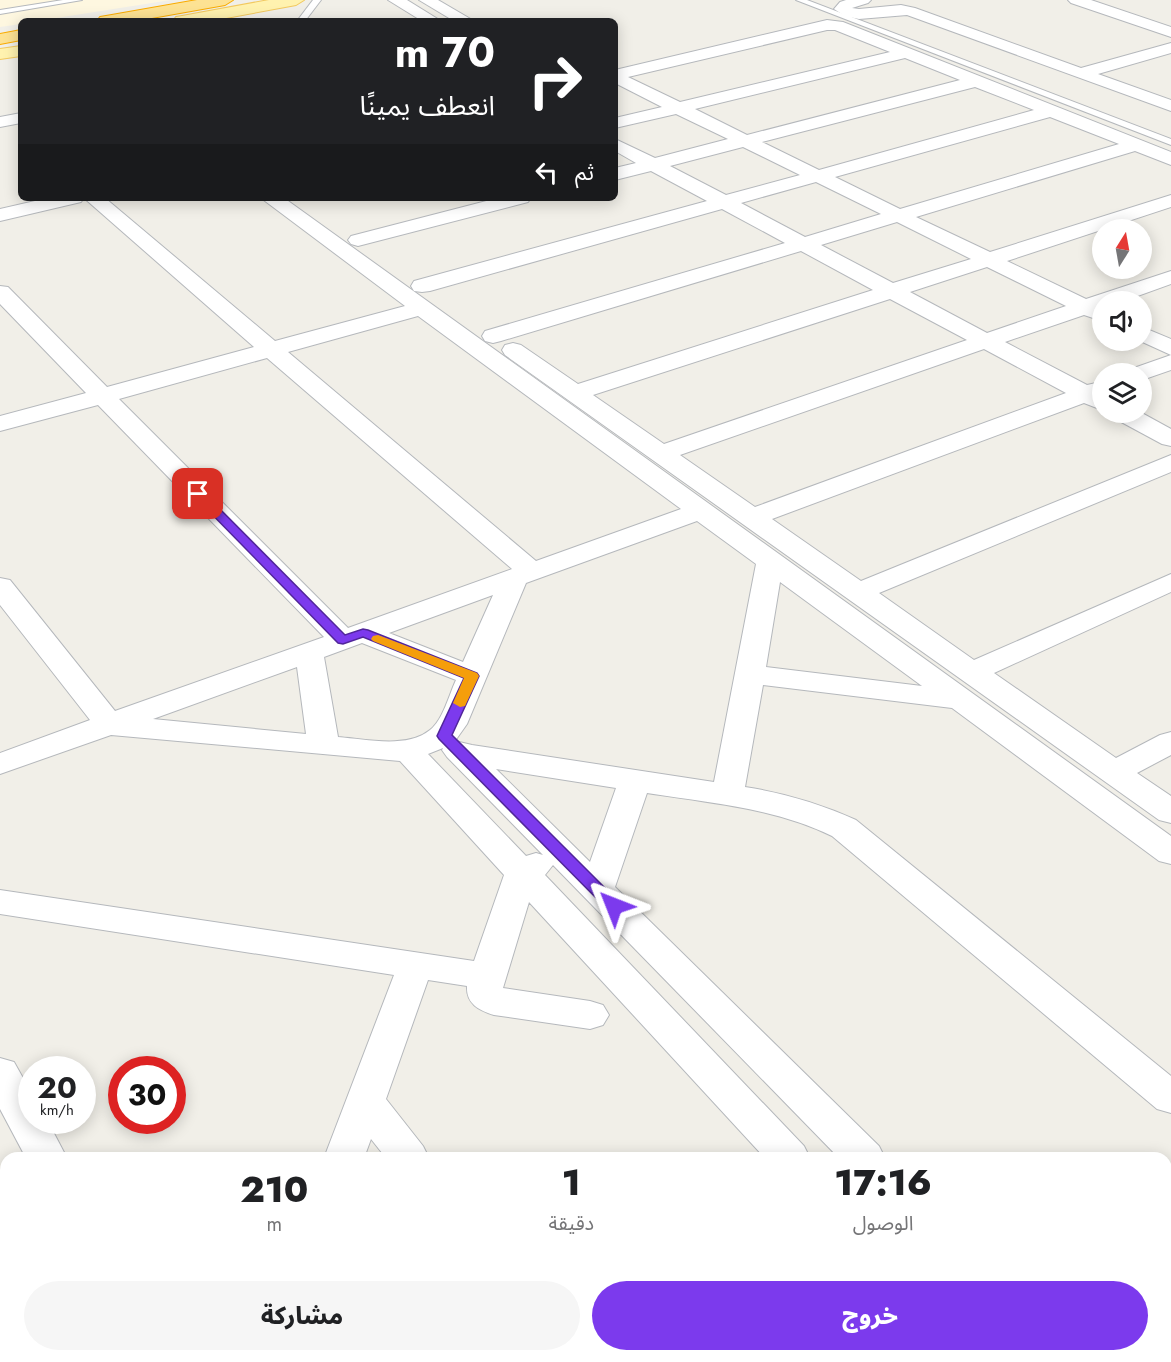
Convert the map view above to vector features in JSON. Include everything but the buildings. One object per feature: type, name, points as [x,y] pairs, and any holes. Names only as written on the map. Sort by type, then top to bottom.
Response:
[{"type":"highway","points":[[123,18],[225,0]]},
{"type":"highway","points":[[0,39],[18,36]]},
{"type":"main road","points":[[198,18],[296,0]]},
{"type":"main road","points":[[0,54],[18,51]]},
{"type":"street","points":[[396,0],[456,18]]},
{"type":"street","points":[[863,0],[845,4],[842,9],[862,15],[894,10],[910,11],[1171,106]]},
{"type":"street","points":[[1076,0],[1171,32]]},
{"type":"street","points":[[1094,6],[1120,0]]},
{"type":"street","points":[[618,75],[831,25],[843,26],[907,53],[984,77],[1051,111],[1171,159]]},
{"type":"street","points":[[1081,73],[1171,48]]},
{"type":"street","points":[[618,122],[907,53]]},
{"type":"street","points":[[618,173],[984,77],[1043,59]]},
{"type":"street","points":[[618,78],[1092,309]]},
{"type":"street","points":[[0,424],[271,350],[422,297],[725,202],[1051,111]]},
{"type":"street","points":[[493,336],[1136,145]]},
{"type":"street","points":[[618,146],[986,341],[1092,392]]},
{"type":"street","points":[[0,215],[61,201]]},
{"type":"street","points":[[97,201],[271,350],[523,574]]},
{"type":"street","points":[[276,201],[422,297],[493,336],[663,453],[1171,812]]},
{"type":"street","points":[[308,201],[358,240],[422,297],[699,511],[1171,854]]},
{"type":"street","points":[[358,240],[509,201]]},
{"type":"street","points":[[575,393],[1171,201]]},
{"type":"street","points":[[1138,291],[1171,277]]},
{"type":"street","points":[[0,292],[102,396],[353,636],[472,676]]},
{"type":"street","points":[[663,453],[986,341],[1092,311]]},
{"type":"street","points":[[1152,339],[1171,348]]},
{"type":"street","points":[[1152,369],[1171,362]]},
{"type":"street","points":[[753,517],[1092,396]]},
{"type":"street","points":[[1141,423],[1171,439]]},
{"type":"street","points":[[858,592],[1171,463]]},
{"type":"street","points":[[0,764],[699,511]]},
{"type":"street","points":[[728,794],[770,563]]},
{"type":"street","points":[[453,745],[472,676],[523,574]]},
{"type":"street","points":[[972,672],[1171,582]]},
{"type":"street","points":[[0,586],[110,725],[385,752],[453,745],[635,781],[728,794],[791,807],[844,828],[1171,1098]]},
{"type":"street","points":[[309,652],[324,746]]},
{"type":"street","points":[[750,674],[960,701]]},
{"type":"street","points":[[1114,771],[1171,742]]},
{"type":"street","points":[[453,745],[859,1152]]},
{"type":"street","points":[[407,750],[784,1152]]},
{"type":"street","points":[[597,889],[635,781]]},
{"type":"street","points":[[561,853],[522,872],[487,976],[485,994],[494,1001],[590,1015]]},
{"type":"street","points":[[0,902],[487,976]]},
{"type":"street","points":[[346,1152],[416,964]]},
{"type":"street","points":[[0,1073],[44,1152]]},
{"type":"street","points":[[365,1101],[404,1152]]},
{"type":"lane","points":[[0,12],[78,0]]},
{"type":"lane","points":[[303,18],[317,0]]},
{"type":"lane","points":[[800,0],[984,77],[1171,142]]},
{"type":"shaded area","points":[[0,0],[171,0],[56,18],[18,18],[18,24],[0,27]]},
{"type":"slow traffic","points":[[378,639],[472,676],[460,703]]},
{"type":"route","points":[[198,494],[343,640],[363,633],[472,676],[452,724],[444,736],[614,906]]}]
